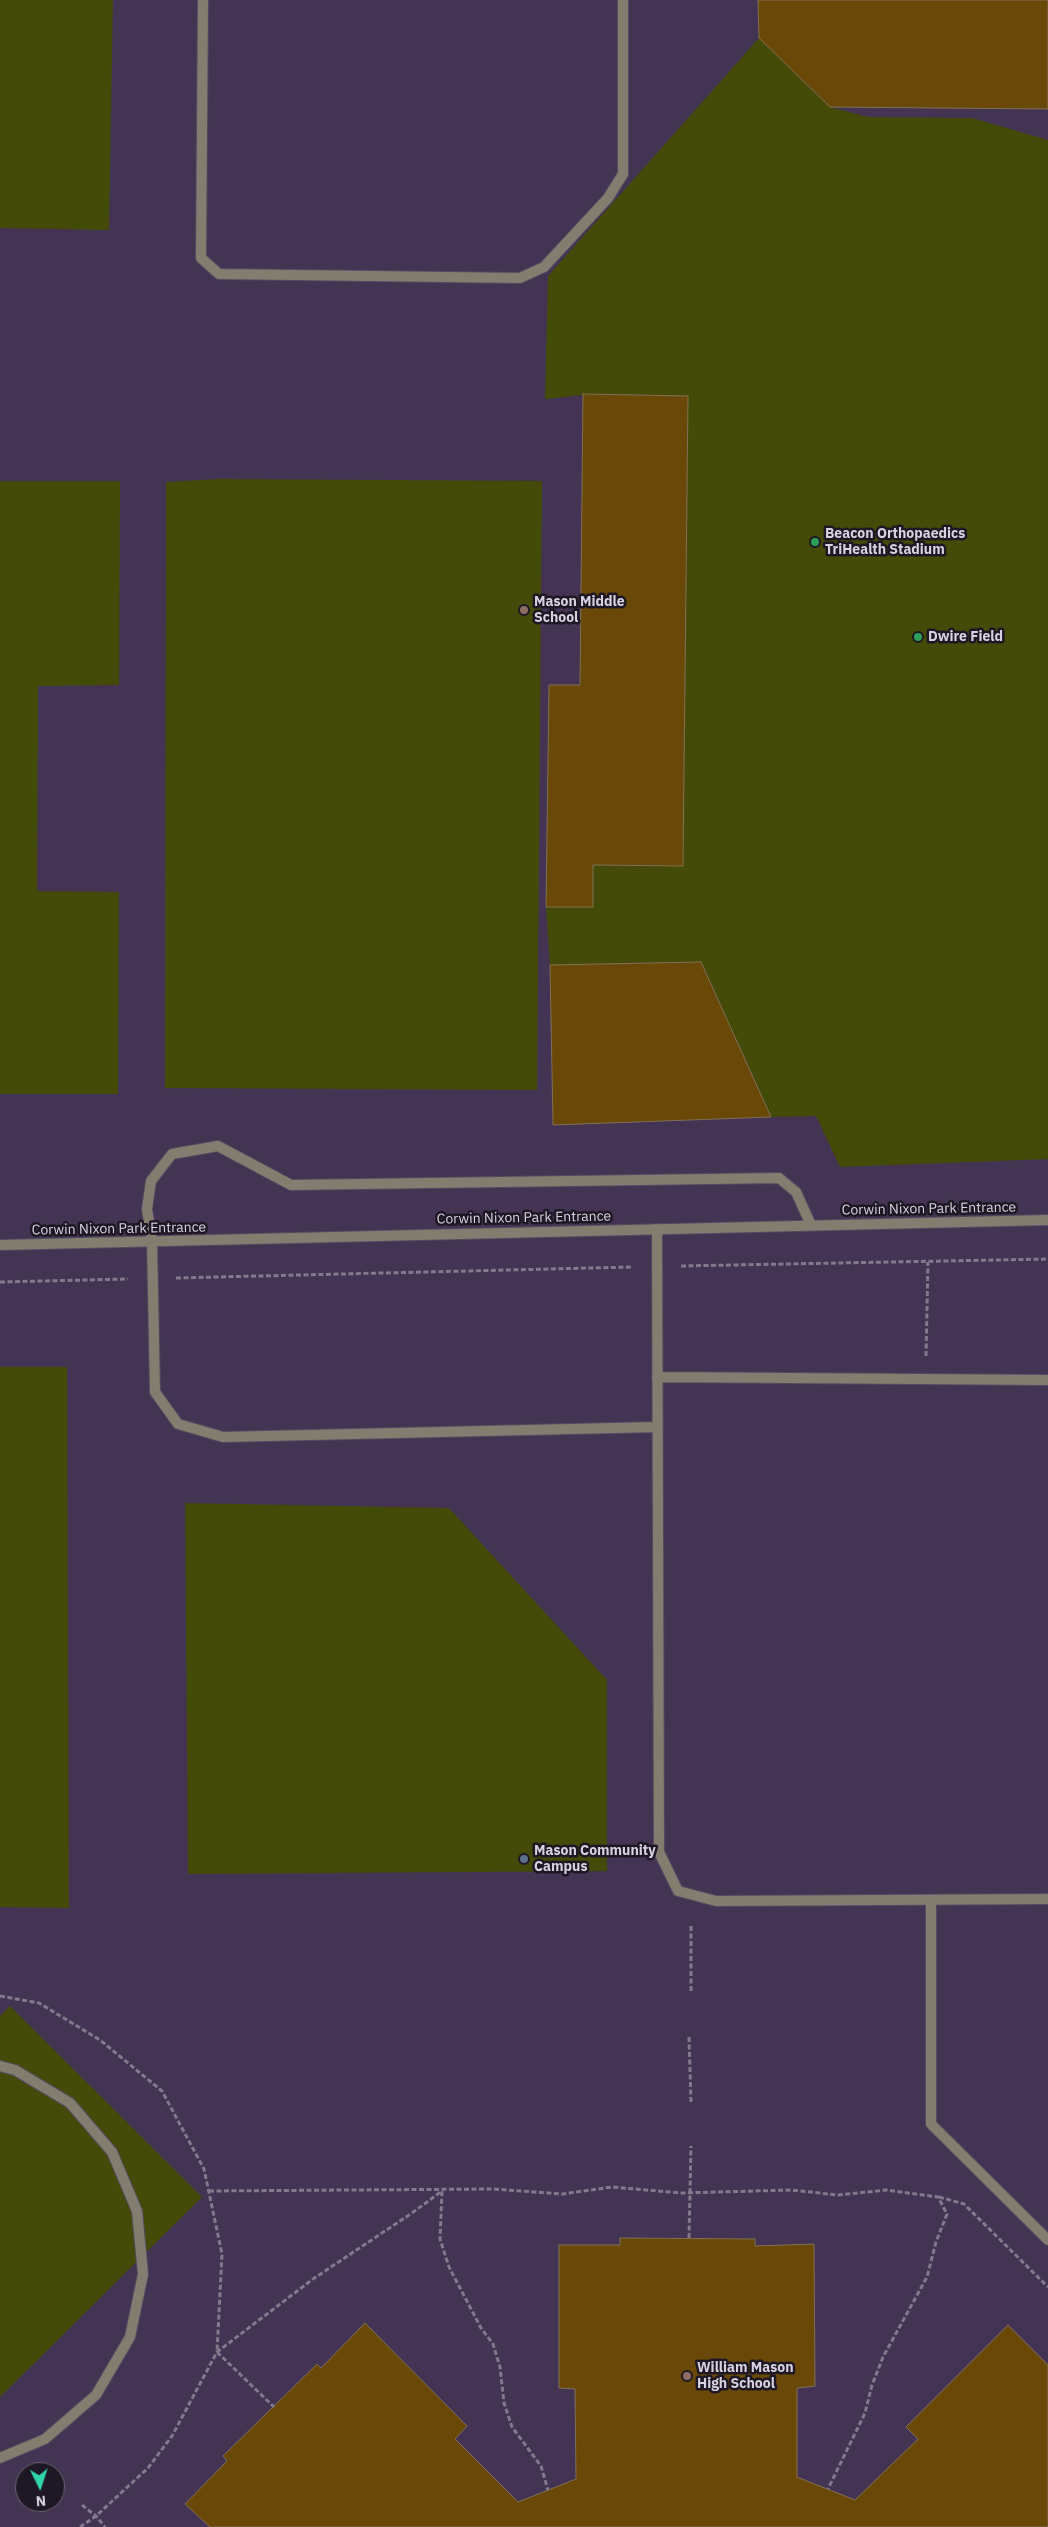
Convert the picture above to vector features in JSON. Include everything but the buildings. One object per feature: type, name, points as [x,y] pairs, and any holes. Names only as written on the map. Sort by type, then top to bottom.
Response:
[{"type":"street","points":[[203,0],[201,258],[219,274],[520,278],[544,266],[608,198],[623,174],[623,0]]},
{"type":"street","points":[[657,1427],[223,1437],[178,1424],[155,1392],[152,1242],[147,1209],[150,1181],[172,1154],[218,1146],[291,1185],[779,1178],[796,1192],[811,1225]]},
{"type":"street","name":"Corwin Nixon Park Entrance","points":[[0,1245],[1048,1220]]},
{"type":"street","points":[[656,1229],[659,1852],[678,1891],[716,1901],[1048,1899]]},
{"type":"street","points":[[657,1377],[1048,1380]]},
{"type":"street","points":[[931,1900],[931,2124],[1048,2240]]},
{"type":"street","points":[[0,2066],[15,2070],[70,2104],[112,2152],[137,2211],[143,2274],[130,2337],[96,2395],[46,2439],[0,2458]]},
{"type":"path","points":[[696,1266],[1048,1259]]},
{"type":"path","points":[[926,1379],[928,1262]]},
{"type":"path","points":[[175,1278],[634,1267]]},
{"type":"path","points":[[0,1282],[128,1279]]},
{"type":"path","points":[[690,1991],[691,1924]]},
{"type":"path","points":[[0,1996],[39,2003],[100,2040],[162,2091],[204,2169],[222,2254],[217,2352],[274,2407]]},
{"type":"path","points":[[689,2037],[691,2102]]},
{"type":"path","points":[[690,2238],[691,2146]]},
{"type":"path","points":[[208,2191],[297,2189],[442,2191],[493,2189],[562,2194],[612,2187],[690,2192],[791,2190],[838,2195],[886,2190],[938,2197],[964,2204],[1048,2287]]},
{"type":"path","points":[[80,2527],[96,2516],[148,2468],[172,2436],[217,2352],[313,2279],[442,2191]]},
{"type":"path","points":[[442,2191],[440,2238],[449,2267],[481,2328],[493,2344],[500,2367],[504,2403],[512,2427],[541,2466],[548,2490]]},
{"type":"path","points":[[828,2489],[865,2413],[872,2385],[883,2357],[927,2277],[936,2242],[947,2214],[938,2197]]},
{"type":"path","points":[[82,2505],[96,2516],[105,2527]]},
{"type":"shaded area","points":[[0,0],[1048,0],[1048,2527],[0,2527]]},
{"type":"green space","points":[[0,0],[113,0],[109,230],[0,228]]},
{"type":"green space","name":"Beacon Orthopaedics TriHealth Stadium","points":[[759,38],[830,107],[868,117],[972,118],[1048,140],[1048,1159],[840,1167],[816,1116],[771,1117],[701,962],[550,965],[546,907],[549,685],[580,685],[583,395],[545,399],[548,276]]},
{"type":"green space","points":[[219,479],[542,481],[537,1090],[165,1088],[166,482]]},
{"type":"green space","points":[[0,481],[120,481],[119,685],[38,686],[37,891],[119,892],[118,1094],[0,1094]]},
{"type":"green space","points":[[0,1367],[67,1367],[69,1908],[0,1907]]},
{"type":"green space","points":[[185,1503],[449,1508],[607,1680],[607,1871],[188,1874]]},
{"type":"green space","points":[[10,2006],[202,2197],[0,2397],[0,2016]]},
{"type":"place","name":"Beacon Orthopaedics TriHealth Stadium","points":[[815,542]]},
{"type":"place","name":"Mason Middle School","points":[[524,610]]},
{"type":"place","name":"Dwire Field","points":[[918,637]]},
{"type":"place","name":"Mason Community Campus","points":[[524,1859]]},
{"type":"place","name":"William Mason High School","points":[[687,2376]]}]
